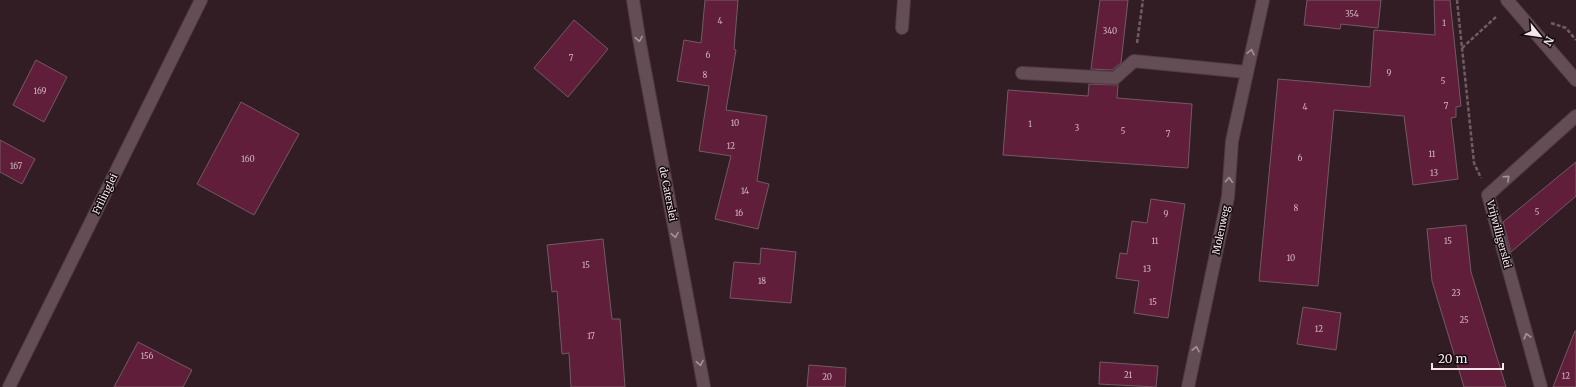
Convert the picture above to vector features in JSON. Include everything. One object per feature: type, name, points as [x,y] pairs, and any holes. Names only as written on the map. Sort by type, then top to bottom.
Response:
[{"type":"street","name":"Frilinglei","points":[[8,387],[202,0]]},
{"type":"street","name":"de Caterslei","points":[[633,0],[641,52],[704,387]]},
{"type":"street","points":[[902,28],[904,0]]},
{"type":"street","name":"Molenweg","points":[[1188,387],[1228,197],[1232,141],[1263,0]]},
{"type":"street","points":[[1506,0],[1576,80]]},
{"type":"street","points":[[1022,73],[1115,78],[1134,61],[1246,72]]},
{"type":"street","name":"Vrijwilligerslei","points":[[1541,387],[1488,195],[1576,116]]},
{"type":"path","points":[[1134,61],[1143,0]]},
{"type":"path","points":[[1457,0],[1474,163],[1488,195]]},
{"type":"path","points":[[1462,48],[1502,12]]},
{"type":"path","points":[[1547,21],[1566,28],[1576,40]]},
{"type":"building","points":[[705,0],[738,0],[734,49],[736,50],[726,110],[767,116],[757,181],[769,184],[758,229],[715,219],[731,156],[699,151],[709,86],[677,81],[684,40],[701,43]]},
{"type":"building","points":[[1100,0],[1128,0],[1121,63],[1112,70],[1091,69]]},
{"type":"building","points":[[1307,0],[1381,0],[1378,28],[1341,24],[1340,29],[1304,25]]},
{"type":"building","points":[[1434,0],[1450,0],[1461,106],[1456,107],[1456,117],[1451,118],[1458,179],[1413,185],[1404,116],[1334,110],[1318,286],[1259,281],[1278,79],[1370,87],[1374,30],[1435,35]]},
{"type":"building","points":[[574,20],[608,49],[568,97],[534,68]]},
{"type":"building","points":[[36,60],[67,77],[44,122],[13,105]]},
{"type":"building","points":[[1089,84],[1118,84],[1117,98],[1192,104],[1188,168],[1003,155],[1008,90],[1088,96]]},
{"type":"building","points":[[241,102],[299,134],[254,215],[197,184]]},
{"type":"building","points":[[0,140],[35,159],[22,184],[0,172]]},
{"type":"building","points":[[1576,162],[1576,196],[1511,252],[1503,222]]},
{"type":"building","points":[[1151,199],[1185,204],[1168,318],[1134,313],[1139,281],[1116,278],[1120,253],[1127,254],[1132,221],[1147,223]]},
{"type":"building","points":[[1466,225],[1471,272],[1506,387],[1464,387],[1432,281],[1427,229]]},
{"type":"building","points":[[603,239],[612,319],[620,319],[625,387],[571,387],[569,353],[562,354],[557,291],[552,292],[547,245]]},
{"type":"building","points":[[761,248],[796,252],[791,303],[730,298],[734,262],[760,264]]},
{"type":"building","points":[[1303,307],[1341,313],[1336,350],[1297,344]]},
{"type":"building","points":[[1575,331],[1576,387],[1553,387]]},
{"type":"building","points":[[138,342],[192,370],[183,387],[114,387]]},
{"type":"building","points":[[1100,362],[1158,366],[1156,387],[1099,384]]},
{"type":"building","points":[[809,365],[846,368],[845,387],[807,387]]}]
